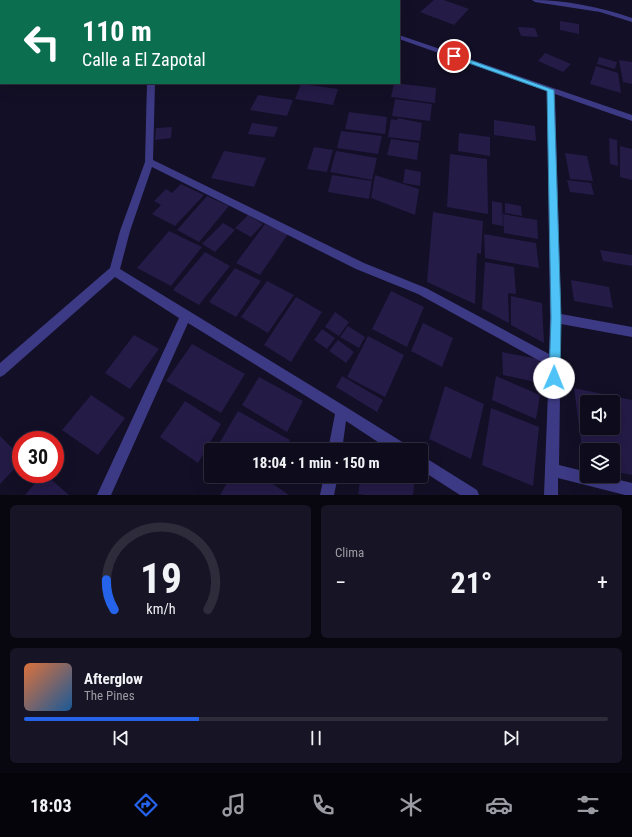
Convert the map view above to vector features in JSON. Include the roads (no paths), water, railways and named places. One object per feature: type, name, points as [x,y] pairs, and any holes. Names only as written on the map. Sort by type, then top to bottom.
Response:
[{"type":"street","points":[[535,0],[601,10],[632,20]]},
{"type":"street","points":[[400,37],[632,118]]},
{"type":"street","points":[[0,371],[114,270],[125,231],[149,162],[151,84]]},
{"type":"street","points":[[551,90],[556,318],[551,495]]},
{"type":"street","points":[[149,162],[360,266],[422,291],[555,363]]},
{"type":"street","points":[[114,270],[391,443]]},
{"type":"street","points":[[104,495],[186,316]]},
{"type":"street","points":[[556,318],[632,332]]},
{"type":"street","points":[[336,443],[342,411]]},
{"type":"street","points":[[428,467],[472,495]]},
{"type":"street","points":[[552,470],[632,490]]},
{"type":"street","points":[[327,495],[330,483]]}]
